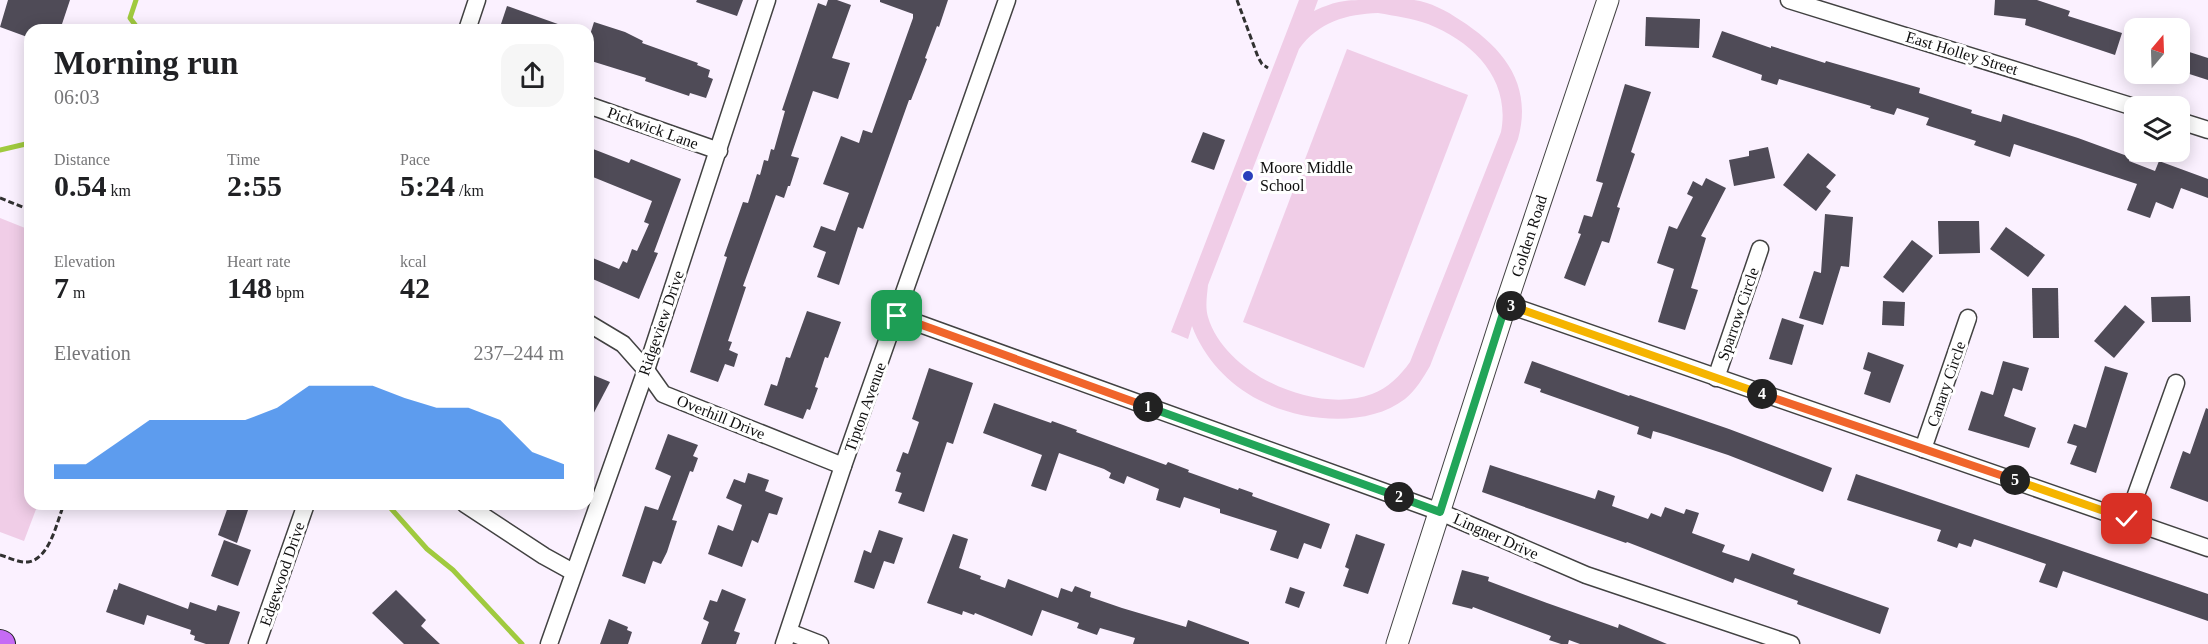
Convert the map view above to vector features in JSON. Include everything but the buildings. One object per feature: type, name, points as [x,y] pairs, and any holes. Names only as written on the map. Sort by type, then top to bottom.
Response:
[{"type":"street","points":[[469,24],[477,0]]},
{"type":"street","name":"Ridgeview Drive","points":[[549,644],[646,370],[767,0]]},
{"type":"street","name":"Tipton Avenue","points":[[786,638],[843,466],[1007,0]]},
{"type":"street","name":"Golden Road","points":[[1397,644],[1506,304],[1608,0]]},
{"type":"street","name":"East Holley Street","points":[[1788,0],[2124,104]]},
{"type":"street","name":"Pickwick Lane","points":[[594,107],[719,151]]},
{"type":"street","points":[[2190,124],[2208,130]]},
{"type":"street","name":"Sparrow Circle","points":[[1716,378],[1760,249]]},
{"type":"street","points":[[1506,304],[2208,548]]},
{"type":"street","name":"Lingner Drive","points":[[897,316],[1440,512],[1586,575],[1791,644]]},
{"type":"street","name":"Canary Circle","points":[[1923,449],[1968,318]]},
{"type":"street","name":"Overhill Drive","points":[[594,327],[623,344],[663,394],[843,466]]},
{"type":"street","points":[[2127,519],[2176,383]]},
{"type":"street","name":"Edgewood Drive","points":[[258,644],[304,510]]},
{"type":"street","points":[[474,510],[544,556],[573,572]]},
{"type":"street","points":[[786,638],[820,644]]},
{"type":"path","points":[[1237,0],[1258,57],[1268,68]]},
{"type":"path","points":[[0,198],[24,208]]},
{"type":"path","points":[[0,555],[25,562],[41,555],[48,545],[62,510]]},
{"type":"shaded area","points":[[1299,0],[1318,0],[1314,11],[1348,1],[1414,0],[1426,3],[1450,13],[1476,31],[1502,56],[1518,85],[1522,120],[1518,139],[1430,366],[1416,388],[1405,399],[1389,409],[1352,418],[1332,419],[1293,413],[1259,400],[1227,378],[1203,349],[1192,326],[1188,339],[1171,332]],"holes":[[[1378,13],[1428,24],[1460,41],[1474,52],[1486,65],[1500,96],[1503,113],[1501,132],[1410,362],[1393,381],[1372,394],[1350,399],[1326,399],[1300,394],[1276,385],[1253,372],[1233,356],[1218,338],[1208,317],[1206,305],[1208,285],[1299,49],[1315,32],[1334,21],[1355,15]]]},
{"type":"shaded area","points":[[1347,49],[1468,95],[1364,368],[1243,322]]},
{"type":"shaded area","points":[[0,218],[24,228],[24,510],[36,510],[24,541],[0,532]]},
{"type":"waterway","points":[[134,24],[130,18],[136,0]]},
{"type":"waterway","points":[[0,150],[24,144]]},
{"type":"waterway","points":[[392,510],[427,549],[453,570],[522,644]]},
{"type":"place","name":"Moore Middle School","points":[[1248,176]]},
{"type":"route","points":[[897,316],[1440,512],[1506,304],[2127,519]]}]
